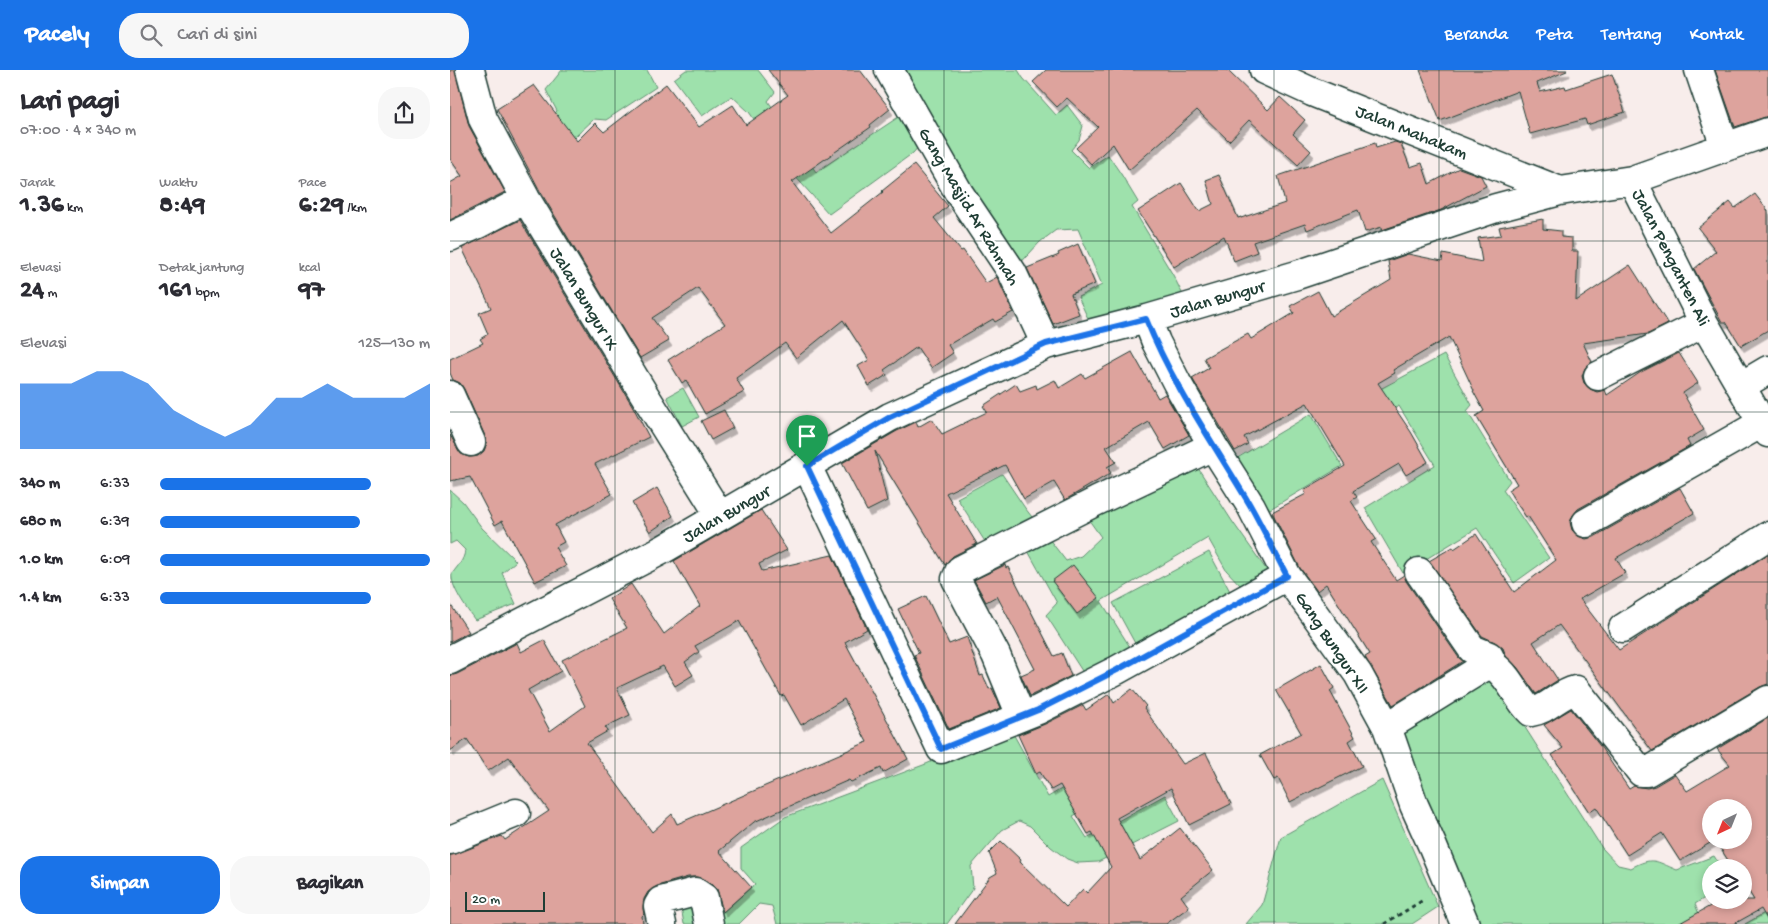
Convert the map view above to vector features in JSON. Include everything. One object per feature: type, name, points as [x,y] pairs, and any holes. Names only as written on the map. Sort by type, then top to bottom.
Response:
[{"type":"street","name":"Jalan Bungur IX","points":[[470,70],[483,119],[526,199],[720,516]]},
{"type":"street","name":"Gang Masjid Ar Rahmah","points":[[889,70],[959,193],[1012,272],[1046,344]]},
{"type":"street","name":"Jalan Mahakam","points":[[1264,70],[1315,81],[1560,191]]},
{"type":"street","points":[[1699,70],[1725,147]]},
{"type":"street","name":"Jalan Penganten Ali","points":[[1765,428],[1704,323],[1632,180],[1768,132]]},
{"type":"street","name":"Jalan Bungur","points":[[450,660],[662,550],[890,417],[1046,344],[1146,319],[1297,275],[1496,208],[1560,191],[1632,180]]},
{"type":"street","points":[[450,237],[526,199]]},
{"type":"street","name":"Gang Bungur XII","points":[[1146,319],[1177,383],[1250,506],[1287,576],[1358,674],[1387,727],[1414,805],[1465,924]]},
{"type":"street","points":[[1598,376],[1704,323]]},
{"type":"street","points":[[1741,386],[1768,370]]},
{"type":"street","points":[[450,395],[471,442]]},
{"type":"street","points":[[1586,523],[1765,428]]},
{"type":"street","points":[[1021,716],[996,655],[956,579],[960,570],[1213,446]]},
{"type":"street","points":[[807,466],[941,749],[1038,710],[1117,670],[1287,576]]},
{"type":"street","points":[[1622,628],[1768,536]]},
{"type":"street","points":[[1419,572],[1472,649],[1489,656],[1494,666],[1503,672],[1531,712],[1539,711],[1559,696],[1576,690],[1640,772],[1647,772],[1768,700]]},
{"type":"street","points":[[1387,727],[1484,667],[1494,666]]},
{"type":"street","points":[[450,840],[516,813]]},
{"type":"street","points":[[662,924],[658,906],[661,901],[695,892],[704,898],[709,924]]},
{"type":"path","points":[[1384,924],[1449,884]]},
{"type":"green space","points":[[562,70],[647,70],[656,87],[606,120],[594,119],[561,150],[545,123],[557,111],[546,90]]},
{"type":"green space","points":[[686,70],[758,70],[775,92],[768,101],[816,172],[900,116],[920,145],[913,153],[829,214],[792,173],[749,112],[732,96],[702,116],[674,79]]},
{"type":"green space","points":[[900,70],[1018,70],[1056,115],[1067,105],[1083,126],[1079,140],[1071,150],[1089,168],[1108,155],[1138,202],[1132,207],[1184,297],[1092,327],[1078,297],[1102,285],[1078,229],[1056,230],[1040,242],[1015,269]]},
{"type":"green space","points":[[1444,355],[1472,405],[1467,411],[1510,481],[1503,490],[1549,558],[1514,583],[1477,528],[1403,573],[1365,508],[1435,465],[1399,406],[1382,415],[1369,395]]},
{"type":"green space","points":[[683,388],[699,417],[682,426],[667,397]]},
{"type":"green space","points":[[1311,414],[1342,466],[1260,515],[1229,463]]},
{"type":"green space","points":[[1185,448],[1232,521],[1268,572],[1241,586],[1226,570],[1208,538],[1101,601],[1130,647],[1084,674],[1046,615],[1057,603],[1023,542],[993,554],[957,498],[1002,474],[1025,508],[1066,561],[1081,556],[1101,537],[1076,502]]},
{"type":"green space","points":[[450,490],[463,502],[482,528],[516,561],[502,573],[516,604],[475,620],[460,598],[452,579],[452,574],[462,560],[465,550],[456,541],[450,544]]},
{"type":"green space","points":[[1209,552],[1232,595],[1137,647],[1113,603]]},
{"type":"green space","points":[[1494,679],[1602,848],[1618,865],[1631,868],[1644,862],[1654,861],[1677,870],[1702,861],[1702,900],[1695,904],[1703,924],[1474,924],[1397,732],[1404,720]]},
{"type":"green space","points":[[1010,728],[1048,797],[1088,773],[1104,799],[1073,816],[1087,838],[1165,795],[1179,821],[1098,862],[1078,863],[1067,859],[1051,847],[1030,826],[1019,821],[1002,830],[971,866],[973,888],[947,924],[777,924],[772,906],[759,904],[739,924],[684,924],[681,907],[690,894],[713,921],[755,884],[741,868],[741,848],[785,817],[926,764]]},
{"type":"green space","points":[[1382,780],[1438,907],[1412,924],[1246,924],[1262,905],[1281,837]]},
{"type":"green space","points":[[1768,911],[1768,924],[1745,924]]},
{"type":"building","points":[[450,70],[455,70],[469,126],[505,192],[450,220],[450,183],[462,176],[450,159]]},
{"type":"building","points":[[768,70],[860,70],[890,109],[870,125],[871,127],[792,182],[831,233],[914,165],[948,206],[934,218],[961,251],[963,250],[986,283],[997,277],[1013,312],[995,322],[993,319],[948,345],[953,353],[931,368],[917,347],[884,370],[887,375],[869,386],[858,366],[869,360],[843,320],[796,358],[785,343],[736,378],[744,392],[705,414],[686,380],[682,383],[668,360],[725,324],[698,288],[652,318],[669,341],[640,358],[540,191],[497,109],[534,85],[577,141],[595,123],[604,132],[666,84],[699,127],[733,105],[746,125],[788,95]]},
{"type":"building","points":[[1046,70],[1227,70],[1268,110],[1280,97],[1305,120],[1293,134],[1311,151],[1298,165],[1249,120],[1229,141],[1197,110],[1129,170],[1113,144],[1091,164],[1076,148],[1098,127],[1067,98],[1057,107],[1033,82]]},
{"type":"building","points":[[1420,70],[1567,70],[1537,83],[1540,92],[1565,86],[1566,89],[1612,74],[1625,112],[1587,125],[1585,119],[1530,134],[1518,91],[1440,121]]},
{"type":"building","points":[[1715,70],[1768,70],[1768,116],[1735,127]]},
{"type":"building","points":[[1395,142],[1401,144],[1410,167],[1422,163],[1429,184],[1459,168],[1481,176],[1486,186],[1441,210],[1382,230],[1382,227],[1365,232],[1358,210],[1307,230],[1305,224],[1253,242],[1257,252],[1234,261],[1224,236],[1174,267],[1138,211],[1181,183],[1199,211],[1213,204],[1206,180],[1219,175],[1238,218],[1241,218],[1285,203],[1278,176],[1375,143],[1376,148]]},
{"type":"building","points":[[1755,194],[1768,211],[1768,330],[1741,346],[1726,322],[1722,322],[1694,269],[1716,251],[1698,228],[1730,202],[1735,208]]},
{"type":"building","points":[[1543,219],[1543,229],[1561,231],[1561,237],[1572,238],[1572,251],[1578,251],[1576,301],[1630,265],[1668,324],[1648,334],[1583,343],[1592,362],[1585,368],[1582,376],[1584,383],[1590,389],[1597,392],[1605,390],[1607,395],[1641,372],[1679,353],[1698,383],[1683,393],[1704,430],[1687,440],[1690,446],[1578,509],[1573,515],[1570,522],[1572,530],[1578,536],[1586,539],[1594,537],[1680,488],[1694,513],[1616,558],[1625,573],[1580,599],[1619,650],[1768,554],[1768,684],[1652,751],[1559,625],[1533,642],[1558,680],[1536,694],[1517,667],[1506,656],[1503,648],[1482,636],[1429,561],[1453,547],[1454,549],[1476,534],[1514,592],[1556,560],[1528,516],[1526,517],[1508,490],[1517,484],[1476,416],[1484,411],[1449,337],[1393,370],[1395,373],[1378,383],[1411,432],[1428,462],[1406,475],[1399,464],[1353,491],[1357,497],[1351,501],[1376,539],[1371,542],[1396,580],[1404,575],[1406,581],[1459,658],[1463,661],[1393,705],[1365,657],[1370,654],[1326,584],[1317,591],[1300,568],[1272,512],[1306,494],[1304,490],[1345,466],[1307,403],[1244,437],[1248,444],[1235,451],[1192,378],[1209,368],[1204,358],[1248,334],[1251,339],[1294,313],[1290,306],[1318,291],[1331,316],[1391,280],[1388,261],[1408,254],[1442,261],[1443,254],[1482,262],[1478,238],[1501,235],[1499,227]]},
{"type":"building","points":[[520,220],[632,405],[649,437],[595,464],[612,494],[555,525],[564,542],[555,547],[566,566],[535,582],[502,521],[495,525],[470,477],[450,481],[450,435],[461,454],[469,457],[478,456],[484,451],[487,443],[464,389],[460,383],[453,380],[450,373],[450,359],[483,343],[480,339],[488,334],[479,313],[491,308],[462,248]]},
{"type":"building","points":[[1078,244],[1095,284],[1071,294],[1079,314],[1053,324],[1027,268],[1059,255],[1058,253]]},
{"type":"building","points":[[1132,352],[1158,398],[1165,394],[1189,435],[1165,449],[1149,422],[1106,447],[1116,462],[1107,467],[1111,473],[1065,500],[1054,482],[1024,499],[1005,465],[946,493],[977,544],[953,556],[945,565],[875,451],[887,501],[867,511],[842,463],[916,422],[918,427],[932,419],[942,434],[987,412],[983,406],[1016,384],[1020,391],[1036,385],[1037,389],[1055,380],[1059,388],[1082,374],[1085,378]]},
{"type":"building","points":[[724,410],[733,428],[711,440],[701,421]]},
{"type":"building","points":[[657,488],[673,516],[650,532],[632,503]]},
{"type":"building","points":[[761,510],[787,550],[759,564],[762,571],[832,555],[867,629],[845,642],[908,759],[883,773],[881,768],[851,782],[849,780],[754,822],[719,851],[751,887],[723,912],[717,889],[704,879],[688,877],[657,886],[648,892],[644,899],[643,924],[450,924],[450,855],[502,836],[505,840],[549,811],[509,757],[488,771],[467,739],[450,751],[450,676],[517,643],[521,652],[544,640],[561,671],[528,690],[550,731],[585,706],[562,660],[627,628],[609,599],[631,584],[664,634],[700,606],[674,561]],"holes":[[[739,621],[781,696],[784,695],[801,725],[844,699],[867,742],[677,824],[672,814],[652,832],[587,743],[608,731],[605,727],[630,715],[617,688],[663,666],[675,686],[693,675],[685,662],[699,652],[695,646]]]},
{"type":"building","points":[[1005,565],[1006,568],[1008,567],[1054,656],[1062,653],[1071,676],[1030,696],[1021,675],[1035,669],[997,596],[986,602],[974,580]]},
{"type":"building","points":[[1073,565],[1099,598],[1077,614],[1052,581]]},
{"type":"building","points":[[926,596],[949,644],[967,637],[980,676],[983,675],[989,689],[992,688],[1001,708],[949,729],[914,655],[919,653],[898,609]]},
{"type":"building","points":[[450,604],[469,632],[450,642]]},
{"type":"building","points":[[1321,664],[1334,688],[1330,691],[1355,737],[1349,741],[1362,766],[1290,802],[1278,778],[1274,780],[1260,755],[1301,733],[1276,690]]},
{"type":"building","points":[[1132,689],[1146,706],[1144,708],[1183,764],[1206,753],[1231,804],[1189,825],[1171,788],[1117,818],[1140,860],[1180,828],[1213,870],[1181,896],[1189,907],[1166,924],[955,924],[990,877],[997,873],[989,853],[1001,841],[1066,907],[1083,889],[1087,893],[1111,867],[1092,832],[1088,834],[1060,785],[1051,790],[1040,772],[1036,774],[1018,735],[1083,705],[1086,710],[1109,694],[1114,703]]},
{"type":"building","points":[[1571,709],[1600,746],[1629,789],[1634,786],[1647,788],[1655,786],[1675,774],[1687,791],[1730,765],[1717,749],[1768,718],[1768,921],[1761,909],[1734,924],[1678,924],[1705,909],[1752,909],[1752,900],[1754,900],[1752,897],[1752,859],[1727,859],[1721,849],[1752,849],[1752,799],[1702,799],[1702,848],[1680,861],[1662,833],[1627,855],[1596,807],[1589,812],[1552,755],[1563,748],[1544,725]]},
{"type":"route","points":[[1146,319],[1177,383],[1250,506],[1287,576],[1117,670],[1038,710],[941,749],[807,466],[890,417],[1046,344],[1146,319]]}]
